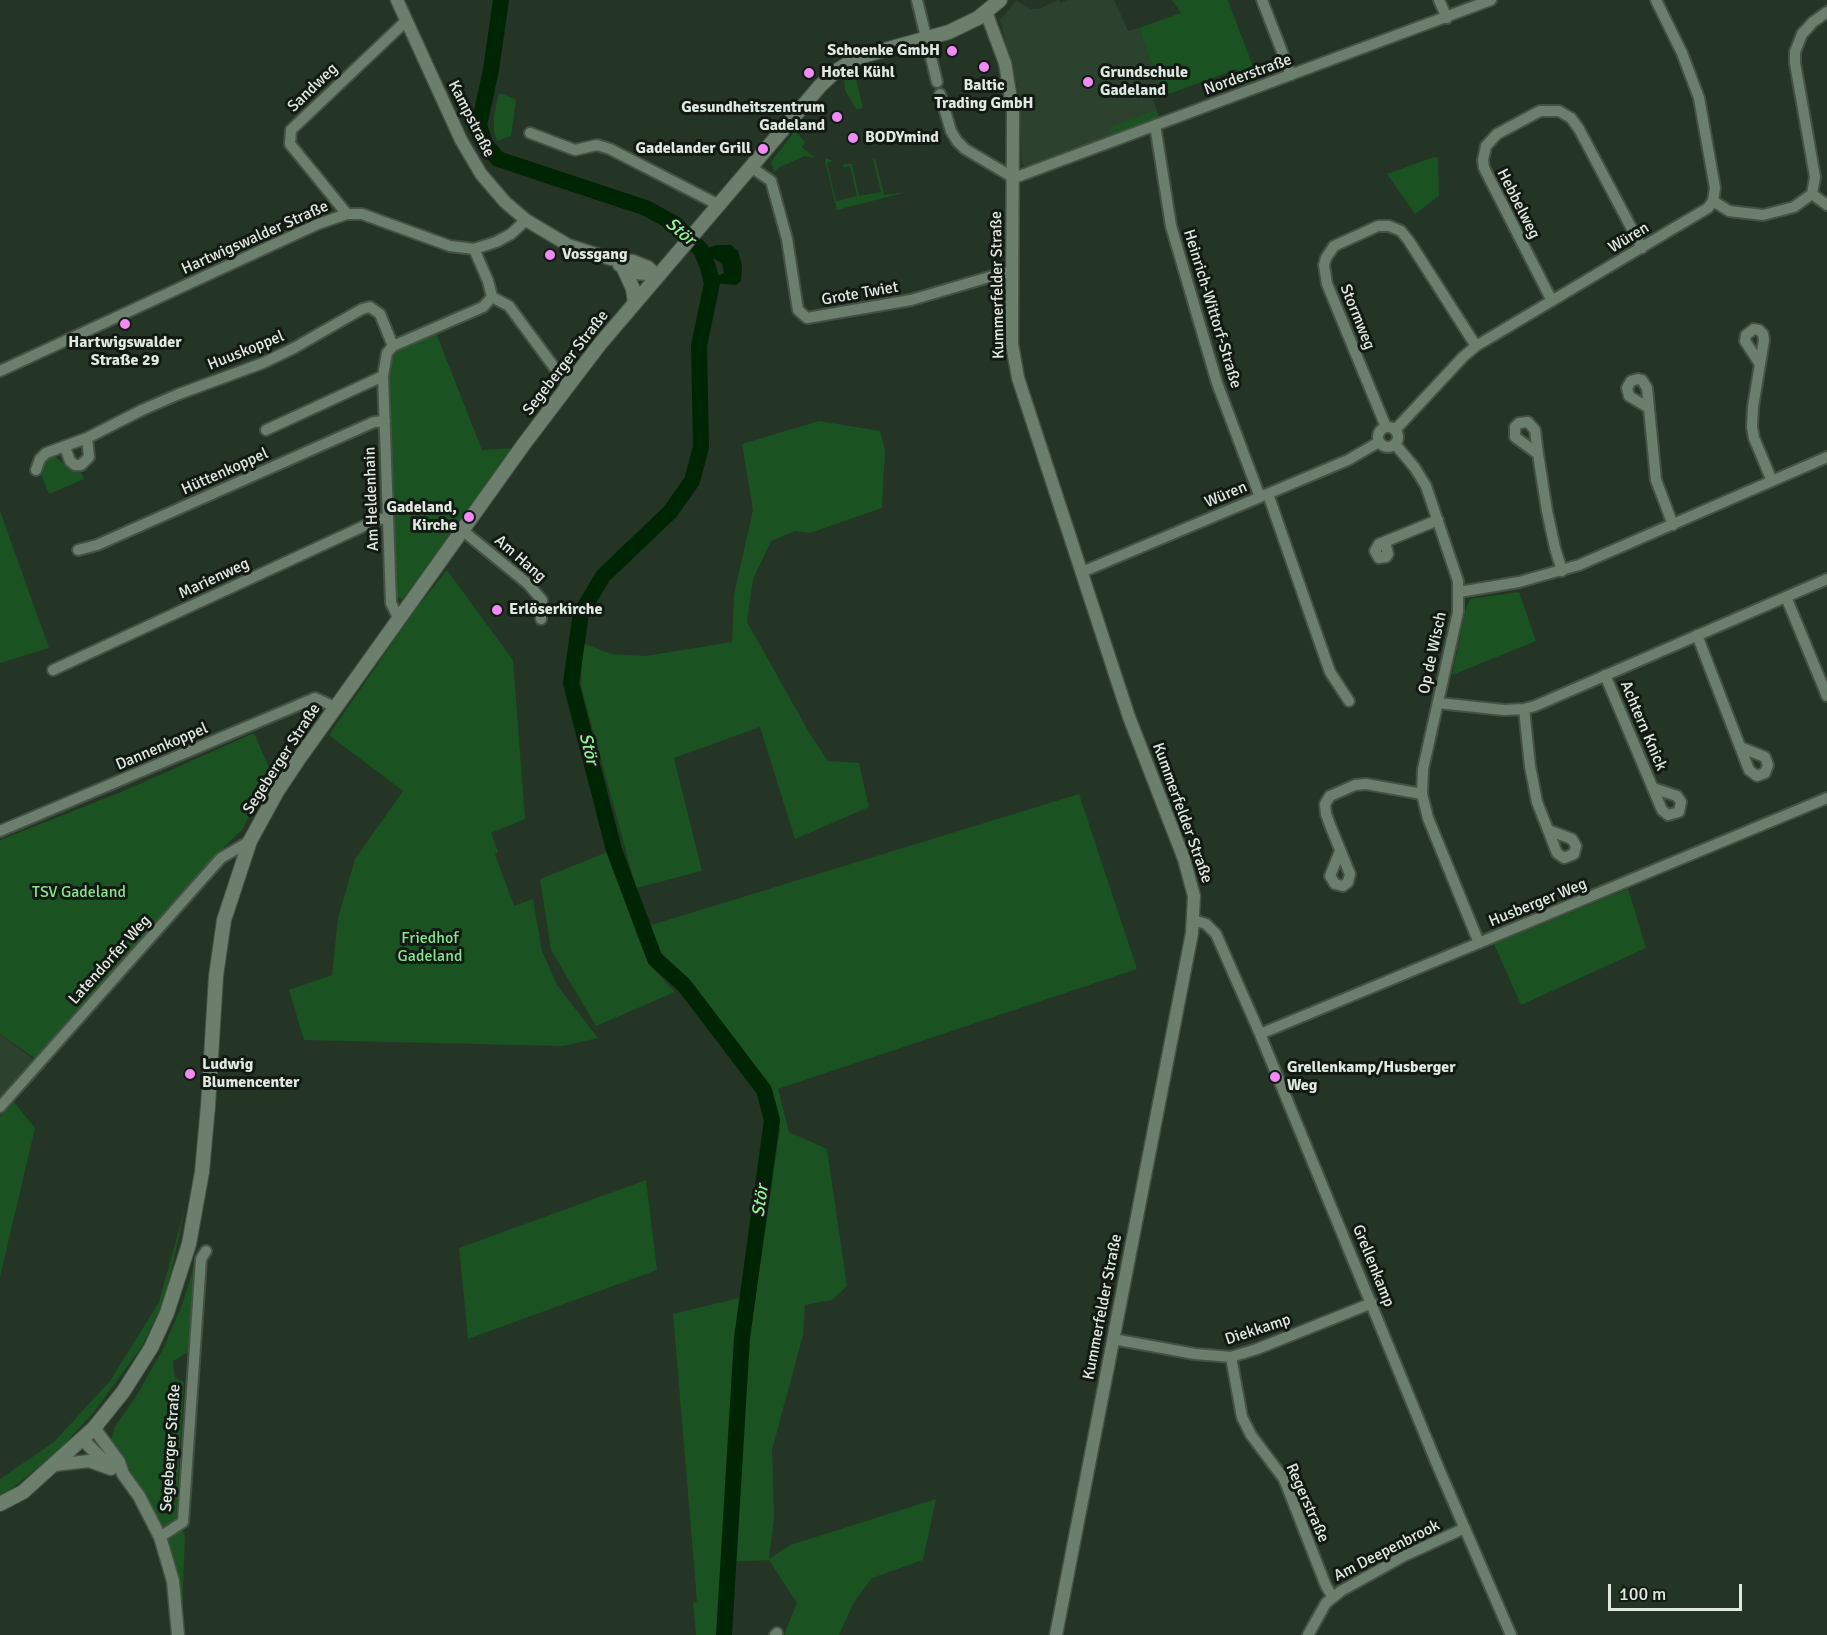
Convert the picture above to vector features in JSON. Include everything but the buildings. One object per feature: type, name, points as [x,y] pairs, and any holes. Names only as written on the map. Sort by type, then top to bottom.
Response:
[{"type":"main road","name":"Segeberger Straße","points":[[0,1504],[23,1492],[94,1428],[123,1392],[151,1348],[167,1313],[189,1244],[202,1172],[214,997],[224,920],[250,841],[278,790],[462,530],[568,386],[635,303],[820,86],[836,71],[859,57],[925,39],[968,24],[1000,0]]},
{"type":"main road","points":[[624,269],[631,283],[635,303]]},
{"type":"street","name":"Kampstraße","points":[[397,0],[460,140],[481,174],[506,202],[526,220],[568,245],[611,259],[633,261],[648,267],[658,276]]},
{"type":"street","points":[[917,0],[937,82]]},
{"type":"street","points":[[1262,0],[1291,75]]},
{"type":"street","points":[[1439,0],[1447,18]]},
{"type":"street","name":"Norderstraße","points":[[1014,178],[1491,0]]},
{"type":"street","points":[[1656,0],[1682,53],[1699,98],[1715,189],[1713,201],[1729,211],[1763,215],[1794,207],[1812,194],[1815,177],[1795,63],[1802,34],[1812,22],[1827,12]]},
{"type":"street","name":"Kummerfelder Straße","points":[[986,12],[1005,63],[1011,95],[1014,134],[1012,344],[1018,378],[1130,717],[1191,878],[1194,896],[1193,920],[1056,1635]]},
{"type":"street","name":"Sandweg","points":[[347,214],[290,144],[291,130],[405,21]]},
{"type":"street","points":[[940,94],[951,131],[957,141],[965,149],[1014,178]]},
{"type":"street","name":"Hebbelweg","points":[[1552,300],[1484,168],[1486,146],[1497,134],[1540,111],[1559,111],[1570,118],[1579,129],[1642,248]]},
{"type":"street","name":"Heinrich-Wittorf-Straße","points":[[1155,125],[1171,226],[1217,383],[1264,495],[1330,672],[1348,701]]},
{"type":"street","points":[[530,133],[575,150],[597,145],[610,149],[719,205]]},
{"type":"street","name":"Grote Twiet","points":[[751,166],[771,181],[787,239],[798,310],[807,318],[911,300],[1003,273],[1012,273]]},
{"type":"street","points":[[1812,194],[1827,205]]},
{"type":"street","name":"Würen","points":[[1390,428],[1476,346],[1708,208],[1713,201]]},
{"type":"street","name":"Hartwigswalder Straße","points":[[0,371],[318,224],[347,214],[362,214],[450,246],[474,249],[511,234],[526,220]]},
{"type":"street","name":"Stormweg","points":[[1390,428],[1327,284],[1324,265],[1334,246],[1378,226],[1389,226],[1401,231],[1476,346]]},
{"type":"street","points":[[474,249],[488,281],[492,297],[509,306],[568,386]]},
{"type":"street","name":"Kampstraße","points":[[611,259],[624,269],[635,273],[658,276]]},
{"type":"street","points":[[393,346],[483,307],[492,297]]},
{"type":"street","name":"Huuskoppel","points":[[36,470],[40,459],[46,453],[87,438],[142,410],[284,353],[362,309],[370,307],[380,314],[393,346]]},
{"type":"street","name":"Am Heldenhain","points":[[393,346],[387,353],[383,376],[391,603],[399,619]]},
{"type":"street","points":[[1760,364],[1752,406],[1752,427],[1754,438],[1772,481]]},
{"type":"street","points":[[266,430],[383,376]]},
{"type":"street","points":[[1649,408],[1656,480],[1673,525]]},
{"type":"street","name":"Hüttenkoppel","points":[[78,550],[97,545],[374,422],[385,421]]},
{"type":"street","points":[[1390,428],[1398,436],[1395,444],[1386,447],[1379,442],[1378,434],[1390,428]]},
{"type":"street","points":[[65,447],[70,461],[75,465],[81,465],[89,457],[87,438]]},
{"type":"street","name":"Würen","points":[[1082,572],[1357,456],[1379,442]]},
{"type":"street","name":"Op de Wisch","points":[[1395,444],[1420,477],[1430,497],[1455,571],[1459,592],[1458,612],[1423,769],[1422,794],[1428,818],[1479,943]]},
{"type":"street","points":[[1538,454],[1550,530],[1562,571]]},
{"type":"street","points":[[1459,592],[1519,582],[1562,571],[1597,558],[1827,457]]},
{"type":"street","name":"Marienweg","points":[[53,670],[379,519],[388,518]]},
{"type":"street","points":[[1385,542],[1438,520]]},
{"type":"street","name":"Am Hang","points":[[462,530],[528,584],[542,600],[541,619]]},
{"type":"street","name":"Achtern Knick","points":[[1438,703],[1504,710],[1524,709],[1827,579]]},
{"type":"street","points":[[1786,597],[1827,696]]},
{"type":"street","points":[[1697,635],[1740,747]]},
{"type":"street","name":"Achtern Knick","points":[[1605,675],[1653,788]]},
{"type":"street","name":"Dannenkoppel","points":[[0,831],[315,698],[336,707]]},
{"type":"street","points":[[1524,709],[1533,785],[1548,830]]},
{"type":"street","points":[[1340,851],[1326,814],[1325,804],[1330,796],[1355,785],[1366,784],[1422,794]]},
{"type":"street","name":"Husberger Weg","points":[[1260,1034],[1827,798]]},
{"type":"street","name":"Latendorfer Weg","points":[[0,1107],[221,858],[250,841]]},
{"type":"street","name":"Grellenkamp","points":[[1193,920],[1206,924],[1216,934],[1260,1034],[1510,1635]]},
{"type":"street","name":"Segeberger Straße","points":[[160,1537],[183,1522],[201,1259],[206,1251]]},
{"type":"street","name":"Diekkamp","points":[[1113,1339],[1195,1354],[1231,1357],[1257,1349],[1372,1303]]},
{"type":"street","name":"Regerstraße","points":[[1231,1357],[1242,1417],[1251,1435],[1284,1479],[1332,1596]]},
{"type":"street","points":[[94,1428],[119,1462],[117,1471]]},
{"type":"street","points":[[82,1439],[117,1471],[138,1496],[160,1537],[173,1581],[178,1635]]},
{"type":"street","points":[[54,1465],[89,1461],[117,1471]]},
{"type":"street","name":"Am Deepenbrook","points":[[1308,1635],[1321,1610],[1332,1596],[1404,1556],[1465,1528]]},
{"type":"shaded area","name":"Grundschule Gadeland","points":[[1059,0],[1060,3],[1067,0],[1114,0],[1128,31],[1139,28],[1163,96],[1153,100],[1159,117],[1026,167],[1022,164],[1018,89],[1000,20],[1016,1],[1031,9],[1038,9]]},
{"type":"shaded area","points":[[717,245],[731,245],[738,251],[742,265],[741,281],[736,285],[712,283],[711,279],[724,273],[722,264],[715,259],[704,258],[701,250]]},
{"type":"shaded area","points":[[0,1034],[45,1068],[0,1117]]},
{"type":"green space","points":[[1172,0],[1228,0],[1258,80],[1240,87],[1239,82],[1241,81],[1237,69],[1163,96],[1139,28],[1181,13]]},
{"type":"green space","points":[[853,72],[863,108],[856,109],[845,90],[844,79]]},
{"type":"green space","points":[[499,93],[516,99],[511,136],[497,141],[494,132],[494,115]]},
{"type":"green space","points":[[1156,110],[1159,117],[1113,135],[1110,127]]},
{"type":"green space","points":[[795,131],[805,142],[802,147],[815,158],[804,156],[774,172],[771,162]]},
{"type":"green space","points":[[1434,157],[1438,158],[1439,196],[1415,214],[1387,174]]},
{"type":"green space","points":[[826,158],[833,161],[827,163],[836,201],[857,196],[850,166],[844,167],[843,164],[852,164],[859,196],[881,192],[873,159],[875,159],[884,195],[906,192],[837,210],[825,161]]},
{"type":"green space","points":[[436,333],[482,450],[513,448],[403,599],[396,597],[393,588],[386,379],[389,360],[395,350]]},
{"type":"green space","points":[[819,421],[880,431],[885,450],[882,508],[810,533],[795,531],[771,541],[753,579],[747,622],[810,734],[828,761],[859,763],[869,807],[795,839],[760,727],[674,758],[702,871],[636,888],[581,686],[582,643],[611,654],[645,656],[732,642],[734,595],[753,510],[742,444]]},
{"type":"green space","points":[[54,456],[68,467],[80,469],[84,479],[49,494],[41,474],[42,465],[48,458]]},
{"type":"green space","points":[[0,511],[49,648],[0,663]]},
{"type":"green space","name":"Friedhof Gadeland","points":[[447,570],[513,660],[525,819],[491,833],[498,852],[495,854],[514,906],[533,899],[542,951],[557,985],[598,1038],[563,1046],[304,1040],[289,990],[332,975],[338,918],[355,859],[403,791],[329,735],[414,611]]},
{"type":"green space","points":[[1519,592],[1536,641],[1452,675],[1470,599]]},
{"type":"green space","name":"TSV Gadeland","points":[[254,733],[271,772],[242,830],[216,855],[36,1059],[0,1034],[0,840],[126,790]]},
{"type":"green space","points":[[1079,794],[1137,969],[778,1089],[789,1132],[827,1149],[847,1286],[832,1300],[805,1305],[803,1335],[772,1450],[774,1518],[769,1559],[790,1545],[936,1499],[923,1560],[872,1578],[854,1602],[839,1635],[784,1635],[797,1603],[769,1560],[724,1562],[721,1601],[726,1602],[724,1635],[696,1635],[693,1603],[697,1601],[673,1314],[743,1297],[738,1321],[751,1327],[780,1129],[769,1091],[687,977],[657,949],[648,926]]},
{"type":"green space","points":[[610,851],[648,963],[675,992],[596,1026],[551,950],[540,879]]},
{"type":"green space","points":[[1628,889],[1646,948],[1521,1005],[1494,944]]},
{"type":"green space","points":[[14,1102],[35,1128],[0,1277],[0,1117]]},
{"type":"green space","points":[[646,1180],[657,1270],[468,1339],[459,1248]]},
{"type":"green space","points":[[185,1208],[166,1297],[142,1346],[94,1412],[58,1451],[9,1491],[0,1495],[0,1479],[54,1442],[110,1381],[159,1302]]},
{"type":"green space","points":[[197,1256],[188,1352],[173,1361],[175,1378],[184,1382],[176,1519],[185,1535],[182,1619],[158,1520],[129,1469],[110,1444],[114,1428],[138,1393],[164,1347],[183,1302]]},
{"type":"waterway","name":"Stör","points":[[501,0],[491,70],[479,125],[485,144],[498,159],[646,208],[675,224],[701,250],[712,283],[699,346],[701,447],[692,481],[670,512],[603,576],[581,613],[571,683],[614,850],[655,959],[684,985],[764,1090],[772,1120],[742,1338],[724,1635]]},
{"type":"place","name":"Schoenke GmbH","points":[[952,51]]},
{"type":"place","name":"Baltic Trading GmbH","points":[[984,67]]},
{"type":"place","name":"Hotel Kühl","points":[[809,73]]},
{"type":"place","name":"Grundschule Gadeland","points":[[1088,82]]},
{"type":"place","name":"Gesundheitszentrum Gadeland","points":[[837,117]]},
{"type":"place","name":"BODYmind","points":[[853,138]]},
{"type":"place","name":"Gadelander Grill","points":[[763,149]]},
{"type":"place","name":"Vossgang","points":[[550,255]]},
{"type":"place","name":"Hartwigswalder Straße 29","points":[[125,324]]},
{"type":"place","name":"Gadeland, Kirche","points":[[469,517]]},
{"type":"place","name":"Erlöserkirche","points":[[497,610]]},
{"type":"place","name":"Ludwig Blumencenter","points":[[190,1074]]},
{"type":"place","name":"Grellenkamp/Husberger Weg","points":[[1275,1077]]}]
